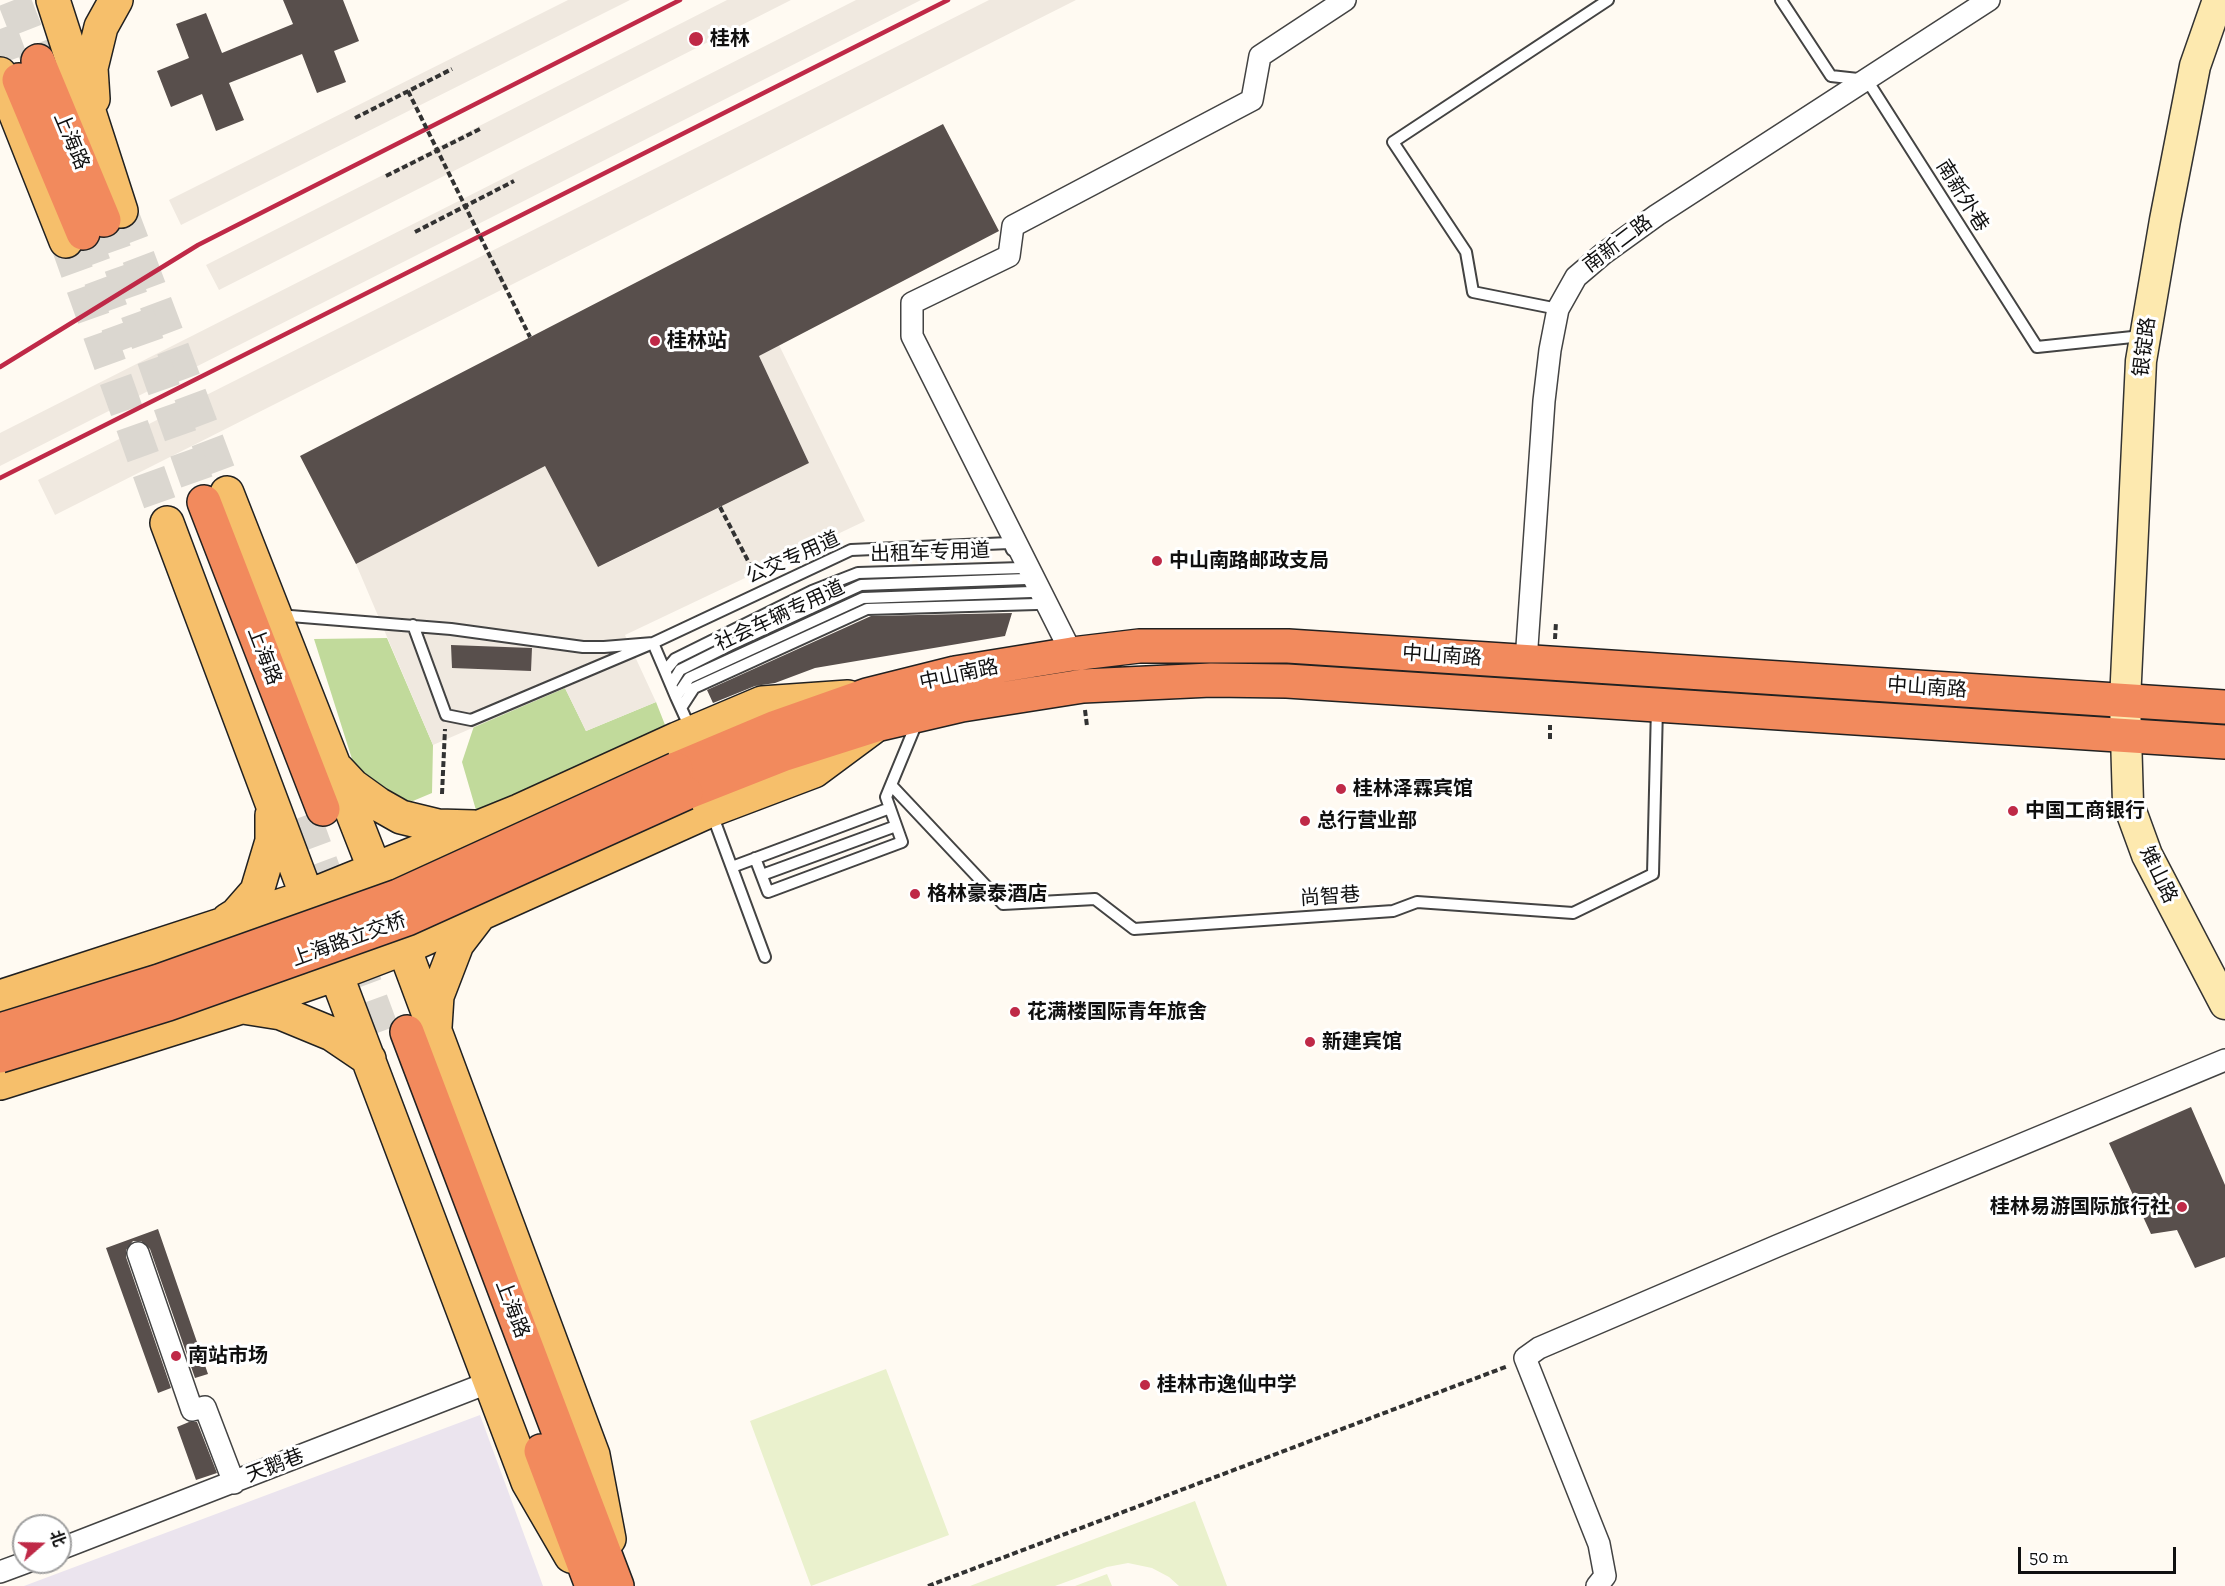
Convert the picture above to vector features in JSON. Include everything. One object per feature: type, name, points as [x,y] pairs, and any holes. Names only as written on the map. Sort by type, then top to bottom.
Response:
[{"type":"highway","name":"上海路","points":[[19,72],[94,226]]},
{"type":"highway","name":"上海路","points":[[196,507],[314,813]]},
{"type":"highway","name":"中山南路","points":[[871,710],[955,673],[1139,646],[1222,645],[1288,646],[2225,706]]},
{"type":"highway","name":"中山南路","points":[[691,791],[776,726],[871,710],[921,714],[962,705],[1083,686],[1211,680],[1287,681],[2225,742]]},
{"type":"highway","name":"上海路立交桥","points":[[0,1030],[159,981],[691,791]]},
{"type":"highway","name":"上海路立交桥","points":[[0,1056],[168,1004],[407,919],[691,791]]},
{"type":"highway","name":"上海路","points":[[399,1040],[590,1586]]},
{"type":"highway","name":"上海路","points":[[399,1040],[617,1586]]},
{"type":"main road","points":[[53,0],[93,122]]},
{"type":"main road","points":[[94,226],[92,68],[101,27],[116,0]]},
{"type":"main road","points":[[19,72],[40,176]]},
{"type":"main road","points":[[0,114],[40,176],[94,226]]},
{"type":"main road","points":[[196,507],[276,615],[404,948],[399,1040],[490,1382],[528,1482],[590,1586]]},
{"type":"main road","points":[[196,507],[272,805],[336,974],[399,1040]]},
{"type":"main road","points":[[0,997],[307,897],[375,870],[479,827],[686,720],[762,703],[871,710]]},
{"type":"main road","points":[[0,1083],[241,1007],[404,948],[480,914],[691,791],[814,771],[871,710]]},
{"type":"main road","points":[[335,766],[353,786],[378,804],[401,816],[438,826],[479,827]]},
{"type":"main road","points":[[214,928],[236,915],[257,891],[272,841],[272,805]]},
{"type":"main road","points":[[399,1040],[437,996],[457,944],[480,914]]},
{"type":"main road","points":[[241,1007],[281,1012],[332,1034],[399,1040]]},
{"type":"street","points":[[1068,655],[912,336],[912,303],[1009,256],[1013,226],[1252,100],[1260,56],[1345,0]]},
{"type":"street","name":"南新二路","points":[[1526,661],[1544,401],[1550,350],[1558,309],[1576,277],[1603,254],[1658,215],[1989,0]]},
{"type":"street","name":"银锭路","points":[[2126,736],[2125,701],[2141,361],[2195,66],[2218,0]]},
{"type":"street","name":"雉山路","points":[[2126,736],[2128,803],[2143,845],[2225,1004]]},
{"type":"street","points":[[1597,1586],[1605,1576],[1599,1544],[1525,1358],[1539,1348],[1745,1260],[2225,1060]]},
{"type":"street","points":[[138,1253],[192,1410],[205,1407],[234,1483]]},
{"type":"street","name":"天鹅巷","points":[[72,1544],[490,1382]]},
{"type":"lane","points":[[1558,309],[1473,292],[1466,252],[1393,142],[1608,0]]},
{"type":"lane","points":[[1781,0],[1831,76],[1867,80]]},
{"type":"lane","name":"南新外巷","points":[[1867,80],[2037,347],[2145,336]]},
{"type":"lane","name":"公交专用道","points":[[413,625],[584,647],[653,643],[850,550],[1009,543],[1037,604],[1068,655]]},
{"type":"lane","name":"出租车专用道","points":[[665,671],[675,659],[812,591],[858,573],[1021,568]]},
{"type":"lane","name":"出租车专用道","points":[[671,685],[680,670],[861,585],[1026,579]]},
{"type":"lane","name":"社会车辆专用道","points":[[676,697],[688,678],[863,598],[1031,592]]},
{"type":"lane","name":"社会车辆专用道","points":[[686,720],[694,688],[867,609],[1037,604]]},
{"type":"lane","points":[[276,615],[413,625],[446,715],[471,720],[653,643],[686,720]]},
{"type":"lane","name":"尚智巷","points":[[891,785],[1003,904],[1095,899],[1134,929],[1393,911],[1417,902],[1573,912],[1653,874],[1657,704]]},
{"type":"lane","points":[[755,858],[768,892],[902,842],[886,797],[921,714]]},
{"type":"lane","points":[[691,791],[732,867],[765,957]]},
{"type":"lane","points":[[732,867],[890,808]]},
{"type":"lane","points":[[762,875],[896,826]]},
{"type":"path","points":[[355,118],[452,69]]},
{"type":"path","points":[[408,92],[531,337]]},
{"type":"path","points":[[386,176],[480,129]]},
{"type":"path","points":[[415,232],[514,181]]},
{"type":"path","points":[[442,794],[446,715]]},
{"type":"path","points":[[928,1586],[1525,1358]]},
{"type":"shaded area","points":[[568,0],[630,0],[181,225],[169,200]]},
{"type":"shaded area","points":[[727,0],[791,0],[219,290],[206,265]]},
{"type":"shaded area","points":[[856,0],[921,0],[0,466],[0,433]]},
{"type":"shaded area","points":[[989,0],[1076,0],[55,515],[38,480]]},
{"type":"shaded area","points":[[779,345],[865,521],[625,635],[656,702],[586,731],[565,688],[433,745],[356,564],[545,466],[599,567],[809,463],[759,356]]},
{"type":"shaded area","points":[[480,1415],[543,1586],[24,1586],[56,1574],[72,1574],[72,1568]]},
{"type":"green space","points":[[387,638],[433,745],[432,793],[401,806],[358,778],[314,639]]},
{"type":"green space","points":[[565,688],[586,731],[656,702],[669,735],[478,817],[462,762],[474,726]]},
{"type":"green space","points":[[886,1369],[949,1535],[811,1586],[750,1421]]},
{"type":"green space","points":[[1195,1501],[1227,1586],[1179,1586],[1169,1577],[1152,1568],[1128,1563],[1107,1567],[1055,1586],[970,1586]]},
{"type":"green space","points":[[1107,1574],[1112,1586],[1075,1586]]},
{"type":"building","points":[[283,0],[343,0],[359,41],[334,51],[346,82],[317,93],[302,54],[229,83],[244,120],[216,131],[202,94],[171,107],[157,71],[189,58],[176,24],[206,13],[222,53],[293,24]]},
{"type":"building","name":"桂林站","points":[[943,124],[999,231],[759,356],[809,463],[598,567],[545,466],[356,564],[300,456]]},
{"type":"building","points":[[1012,613],[1005,636],[815,668],[775,683],[755,686],[713,703],[707,690],[871,616]]},
{"type":"building","points":[[451,645],[532,648],[531,671],[452,668]]},
{"type":"building","name":"桂林易游国际旅行社","points":[[2191,1107],[2225,1185],[2225,1257],[2195,1268],[2177,1230],[2151,1234],[2109,1143]]},
{"type":"building","points":[[158,1229],[208,1374],[195,1378],[150,1249],[141,1241],[133,1241],[126,1250],[126,1257],[171,1388],[158,1393],[106,1248]]},
{"type":"building","points":[[189,1422],[197,1422],[217,1473],[196,1480],[177,1427]]},
{"type":"tunnel","points":[[14,0],[38,61]]},
{"type":"tunnel","points":[[0,29],[19,80]]},
{"type":"tunnel","points":[[121,211],[227,493]]},
{"type":"tunnel","points":[[104,220],[204,502]]},
{"type":"tunnel","points":[[83,233],[126,349]]},
{"type":"tunnel","points":[[66,241],[167,523]]},
{"type":"tunnel","points":[[304,816],[386,1040]]},
{"type":"railway","points":[[0,367],[198,245],[680,0]]},
{"type":"railway","points":[[0,478],[948,0]]},
{"type":"place","name":"桂林","points":[[696,39]]},
{"type":"place","name":"桂林站","points":[[655,341]]},
{"type":"place","name":"中山南路邮政支局","points":[[1157,561]]},
{"type":"place","name":"桂林泽霖宾馆","points":[[1341,789]]},
{"type":"place","name":"中国工商银行","points":[[2013,811]]},
{"type":"place","name":"总行营业部","points":[[1305,821]]},
{"type":"place","name":"格林豪泰酒店","points":[[915,894]]},
{"type":"place","name":"花满楼国际青年旅舍","points":[[1015,1012]]},
{"type":"place","name":"新建宾馆","points":[[1310,1042]]},
{"type":"place","name":"桂林易游国际旅行社","points":[[2182,1207]]},
{"type":"place","name":"南站市场","points":[[176,1356]]},
{"type":"place","name":"桂林市逸仙中学","points":[[1145,1385]]}]
